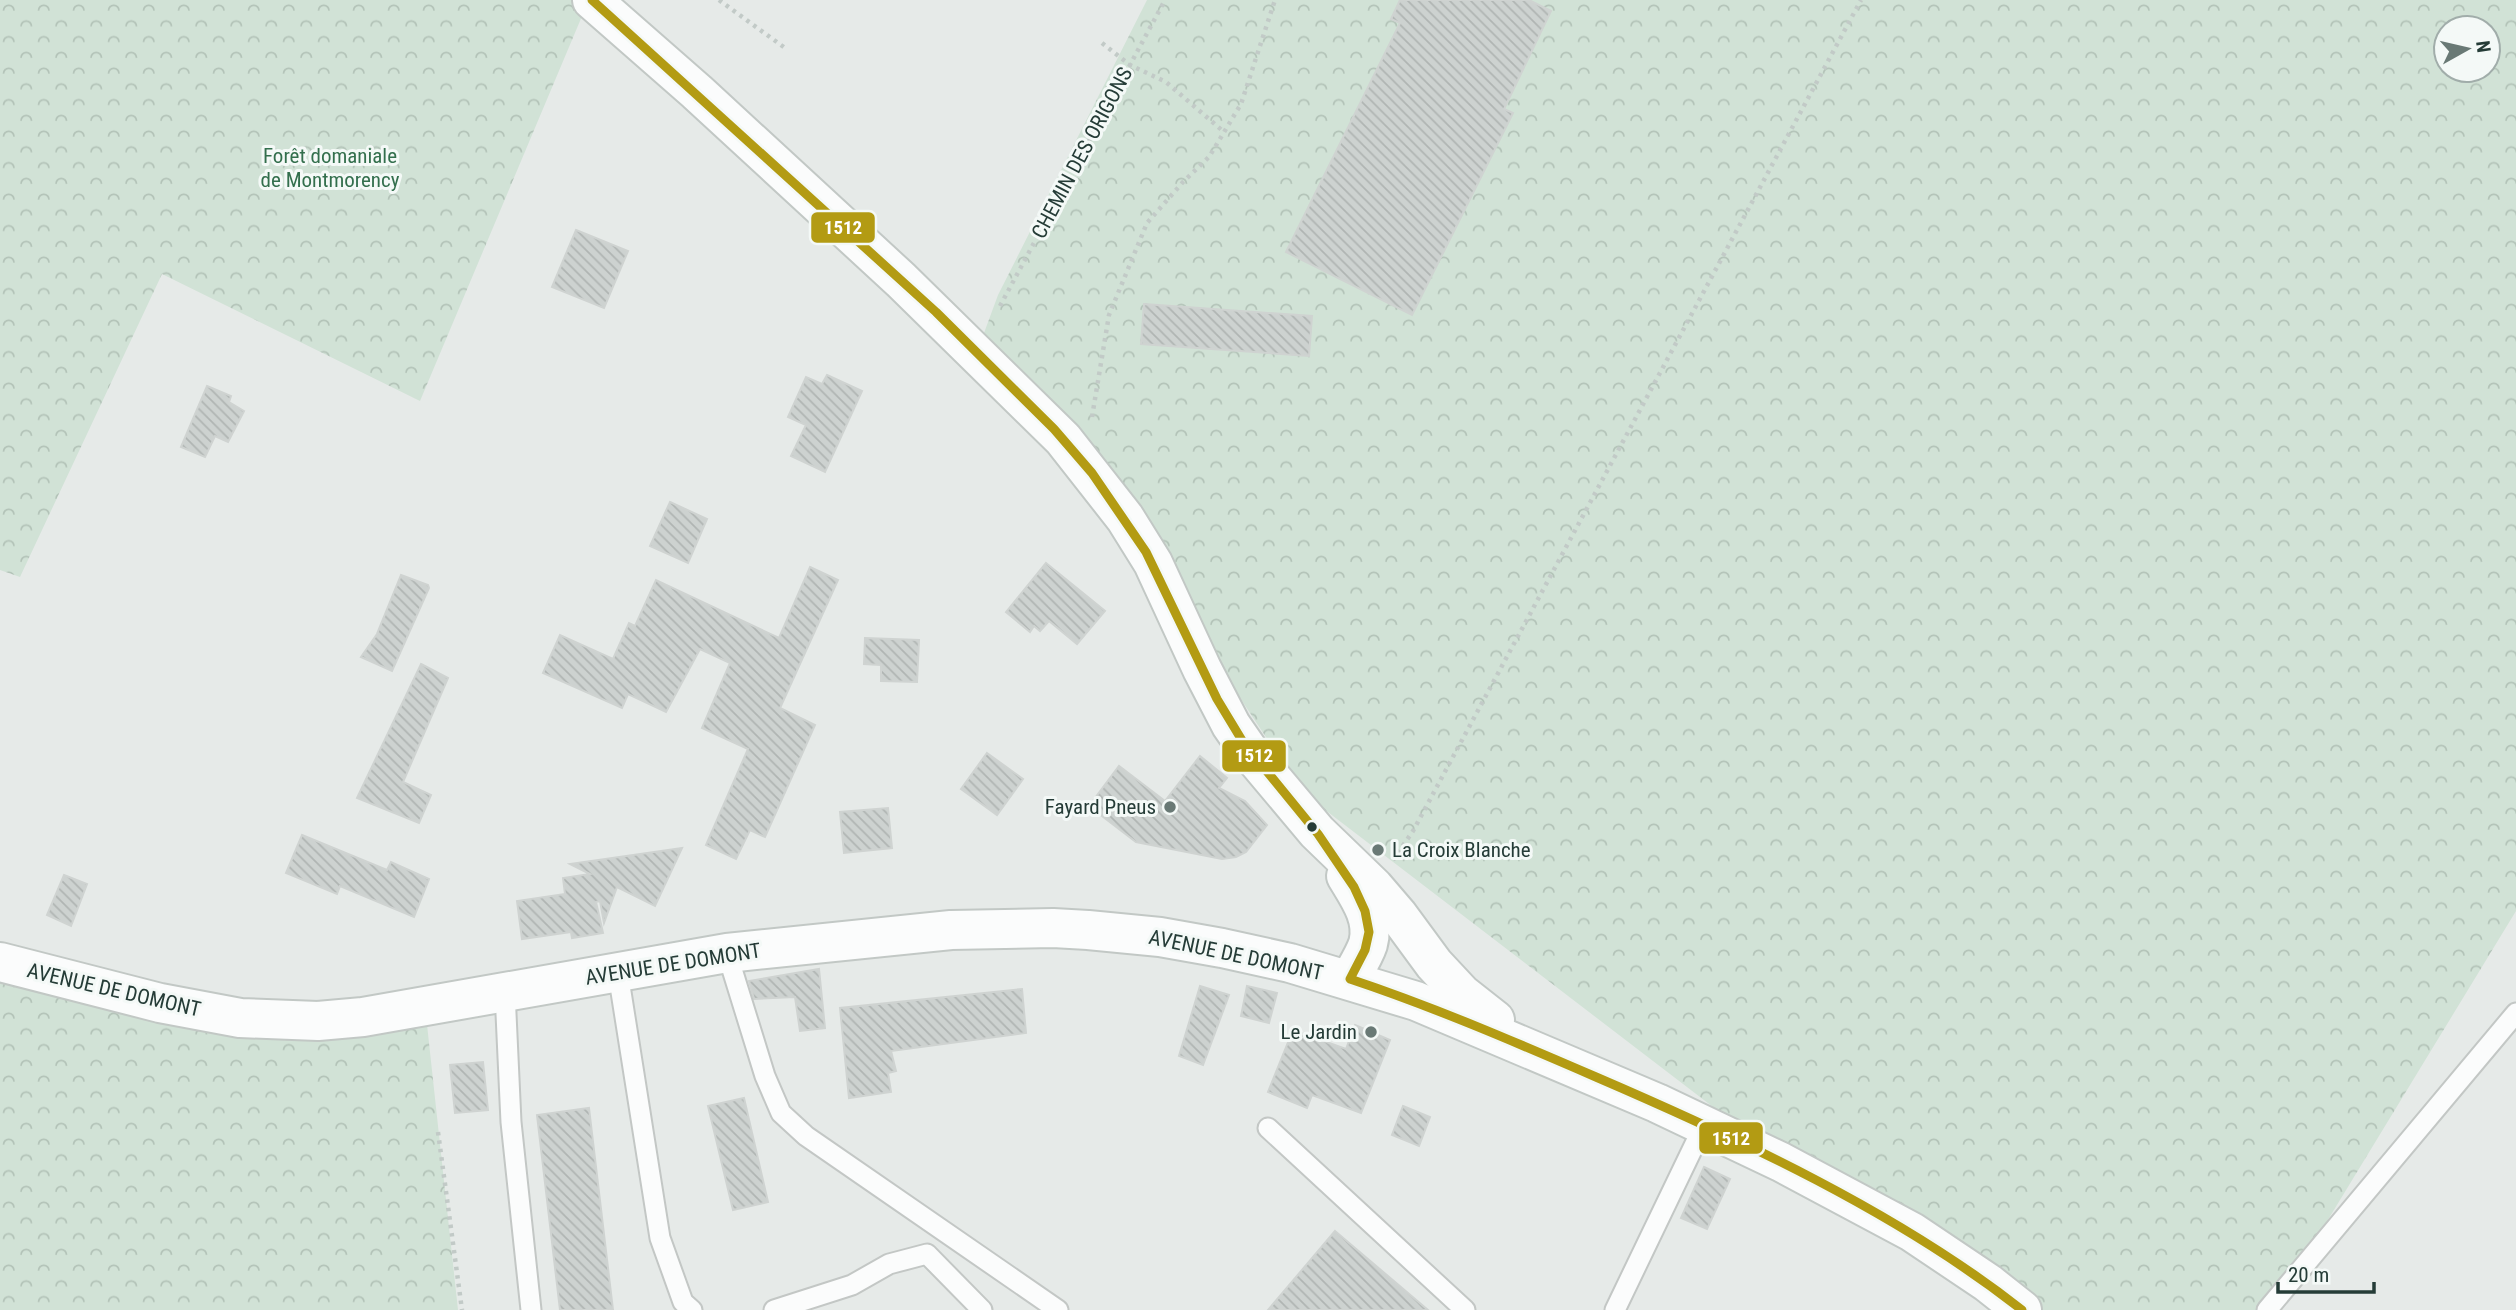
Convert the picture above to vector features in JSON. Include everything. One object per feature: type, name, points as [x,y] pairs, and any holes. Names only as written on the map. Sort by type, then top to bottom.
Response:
[{"type":"main road","points":[[592,0],[697,92],[901,280],[1063,439],[1125,518],[1153,563],[1202,669],[1231,725],[1249,751],[1317,832],[1374,887],[1434,964],[1462,994],[1489,1016],[1553,1058],[1781,1162],[1912,1232],[1989,1283],[2022,1310]]},
{"type":"main road","points":[[1317,832],[1346,876],[1368,919],[1368,944],[1359,982],[1390,985],[1404,977],[1413,952],[1406,926]]},
{"type":"main road","name":"AVENUE DE DOMONT","points":[[0,962],[160,1003],[240,1018],[318,1021],[363,1017],[727,953],[951,930],[1053,928],[1120,932],[1223,948],[1359,982],[1462,1018],[1553,1058]]},
{"type":"lane","points":[[727,953],[765,1076],[781,1113],[806,1136],[1058,1310]]},
{"type":"lane","points":[[618,973],[660,1238],[683,1302],[692,1310]]},
{"type":"lane","points":[[505,992],[511,1122],[531,1310]]},
{"type":"lane","points":[[2267,1310],[2516,1013]]},
{"type":"lane","points":[[1615,1310],[1704,1125]]},
{"type":"lane","points":[[1268,1128],[1465,1310]]},
{"type":"lane","points":[[774,1310],[852,1285],[889,1264],[928,1254],[982,1310]]},
{"type":"path","points":[[719,0],[785,48]]},
{"type":"path","name":"CHEMIN DES ORIGONS","points":[[1000,306],[1165,0]]},
{"type":"path","points":[[1374,887],[1413,831],[1861,0]]},
{"type":"path","points":[[1092,418],[1092,405],[1109,315],[1147,223],[1209,157],[1241,104],[1275,1]]},
{"type":"path","points":[[1102,43],[1130,65],[1166,82],[1224,132]]},
{"type":"path","points":[[438,1132],[462,1310]]},
{"type":"green space","name":"Forêt domaniale de Montmorency","points":[[0,0],[575,0],[585,9],[420,401],[162,274],[20,577],[0,570]]},
{"type":"green space","points":[[1147,0],[2516,0],[2516,911],[2273,1310],[2019,1310],[1794,1169],[1303,793],[1090,471],[977,352],[998,295]]},
{"type":"green space","points":[[0,957],[240,1018],[425,1006],[458,1310],[0,1310]]},
{"type":"building","points":[[1400,0],[1529,0],[1551,11],[1504,109],[1513,113],[1412,315],[1286,252],[1400,23],[1391,19]]},
{"type":"building","points":[[576,230],[628,251],[604,308],[552,287]]},
{"type":"building","points":[[1144,304],[1312,316],[1309,356],[1141,344]]},
{"type":"building","points":[[827,375],[862,391],[825,472],[791,456],[806,425],[788,417],[806,377],[822,384]]},
{"type":"building","points":[[207,386],[231,396],[229,402],[244,411],[228,442],[215,436],[205,457],[181,447]]},
{"type":"building","points":[[670,502],[707,519],[688,563],[650,546]]},
{"type":"building","points":[[1046,563],[1105,611],[1077,644],[1049,621],[1040,631],[1034,626],[1030,632],[1006,612]]},
{"type":"building","points":[[810,567],[838,580],[780,708],[815,725],[765,837],[750,830],[736,859],[706,845],[748,749],[702,728],[730,663],[700,649],[666,712],[628,694],[622,708],[543,673],[560,635],[613,659],[629,623],[635,626],[656,580],[779,638]]},
{"type":"building","points":[[401,575],[428,585],[429,588],[392,671],[361,657],[377,634]]},
{"type":"building","points":[[865,638],[919,640],[917,682],[881,681],[881,665],[864,664]]},
{"type":"building","points":[[421,664],[448,678],[403,782],[431,795],[419,823],[357,798]]},
{"type":"building","points":[[987,753],[1023,779],[997,815],[961,789]]},
{"type":"building","name":"Fayard Pneus","points":[[1200,756],[1227,778],[1219,788],[1245,801],[1267,825],[1246,852],[1236,857],[1222,859],[1136,842],[1089,806],[1119,766],[1165,801]]},
{"type":"building","points":[[888,808],[892,848],[844,853],[840,812]]},
{"type":"building","points":[[302,835],[387,870],[391,862],[429,879],[414,917],[340,886],[337,894],[286,873]]},
{"type":"building","points":[[682,848],[655,906],[617,887],[604,923],[600,901],[596,902],[603,933],[572,938],[571,932],[522,939],[517,901],[565,894],[563,878],[590,874],[570,864]]},
{"type":"building","points":[[64,875],[87,884],[71,926],[47,915]]},
{"type":"building","points":[[819,969],[825,1028],[800,1031],[795,997],[754,999],[749,981]]},
{"type":"building","points":[[1200,986],[1229,995],[1203,1065],[1179,1056]]},
{"type":"building","points":[[1247,986],[1277,993],[1269,1023],[1241,1016]]},
{"type":"building","points":[[1022,989],[1026,1033],[891,1051],[896,1071],[888,1073],[891,1092],[849,1098],[840,1008]]},
{"type":"building","points":[[1355,1025],[1390,1040],[1361,1113],[1312,1095],[1307,1108],[1268,1092],[1293,1030],[1346,1049]]},
{"type":"building","points":[[483,1062],[488,1110],[455,1113],[450,1065]]},
{"type":"building","points":[[744,1098],[768,1202],[733,1210],[708,1106]]},
{"type":"building","points":[[1403,1106],[1430,1117],[1419,1146],[1392,1135]]},
{"type":"building","points":[[589,1108],[613,1310],[560,1310],[537,1115]]},
{"type":"building","points":[[1704,1167],[1730,1179],[1707,1229],[1681,1218]]},
{"type":"building","points":[[1335,1231],[1428,1310],[1268,1310]]},
{"type":"transit line","name":"1512","points":[[592,0],[936,312],[1054,429],[1092,473],[1146,552],[1217,699],[1243,742],[1318,834],[1354,887],[1365,911],[1369,932],[1365,950],[1350,979],[1505,1038],[1762,1152],[1924,1241],[2022,1310]]},
{"type":"place","name":"Fayard Pneus","points":[[1170,807]]},
{"type":"place","name":"La Croix Blanche","points":[[1378,850]]},
{"type":"place","name":"Le Jardin","points":[[1371,1032]]}]
